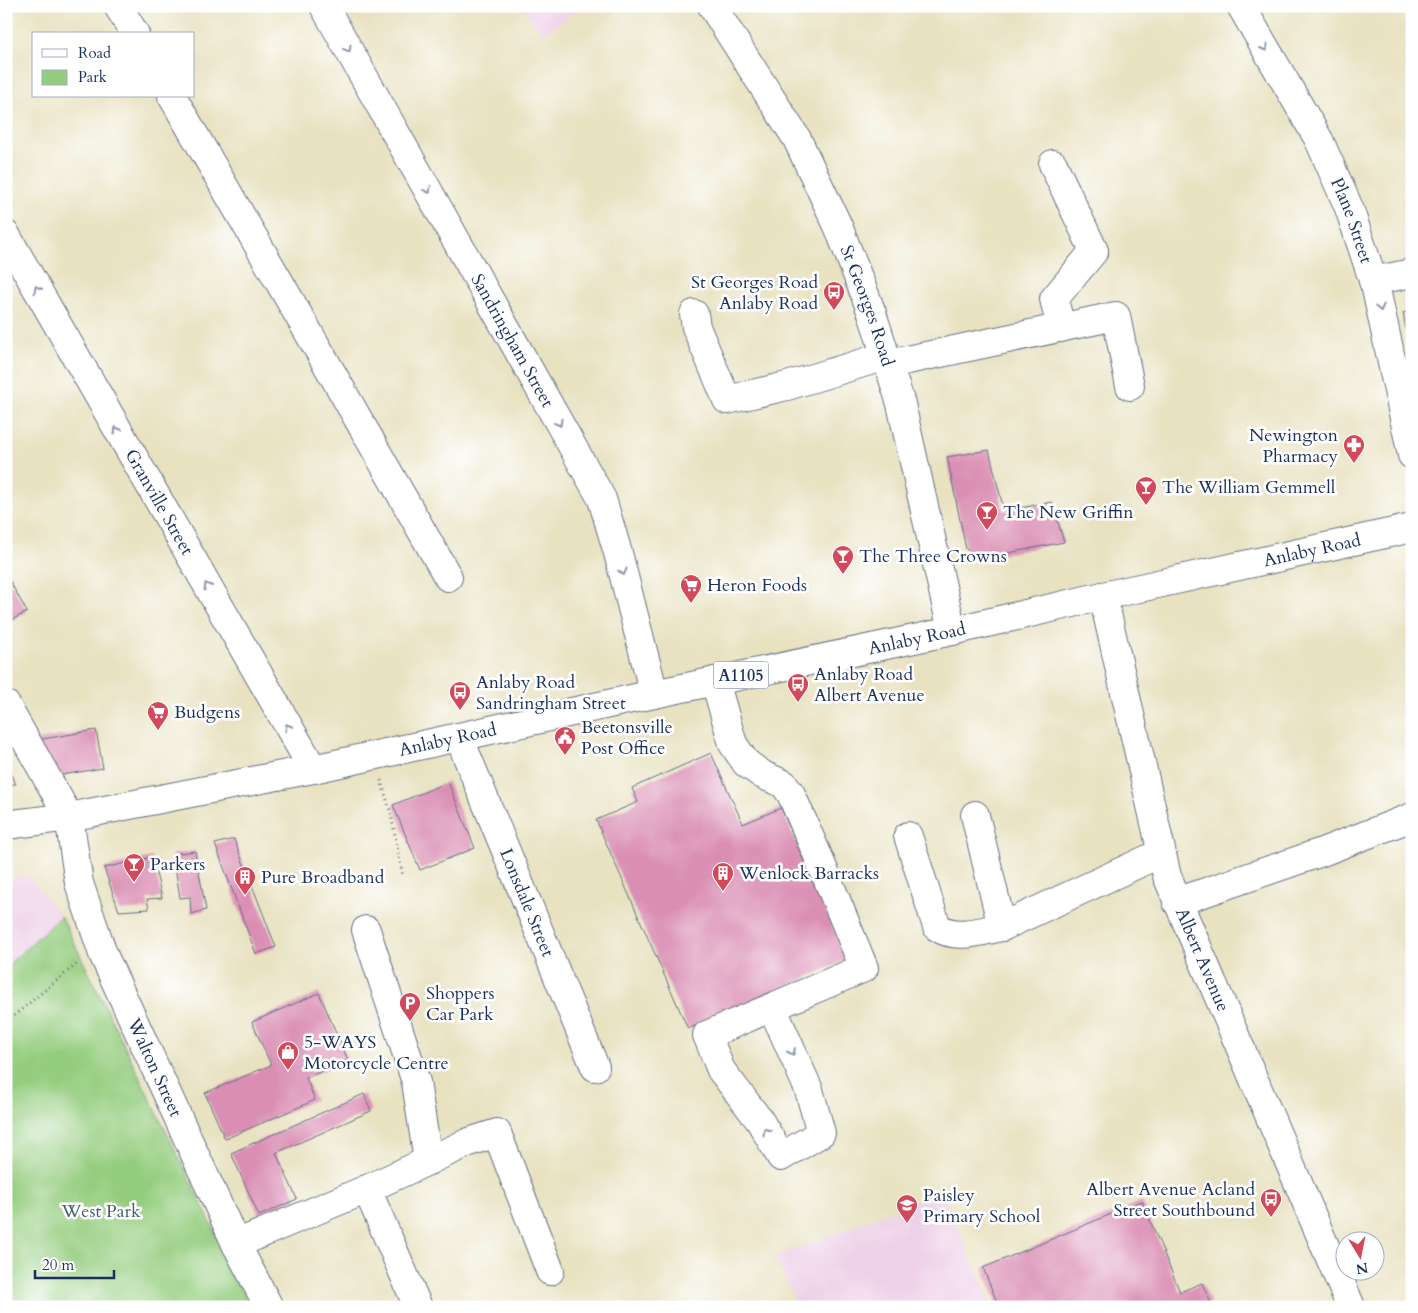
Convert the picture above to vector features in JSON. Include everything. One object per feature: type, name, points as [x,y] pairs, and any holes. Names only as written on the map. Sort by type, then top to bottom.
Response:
[{"type":"street","points":[[118,6],[134,32]]},
{"type":"street","name":"Sandringham Street","points":[[324,6],[602,499],[618,553],[654,694]]},
{"type":"street","name":"St Georges Road","points":[[712,6],[797,139],[838,226],[872,313],[901,404],[952,632]]},
{"type":"street","name":"Plane Street","points":[[1241,6],[1319,140],[1349,208],[1373,281],[1412,455]]},
{"type":"street","points":[[173,98],[448,577]]},
{"type":"street","points":[[1052,164],[1094,251],[1054,299],[1061,328]]},
{"type":"street","name":"Granville Street","points":[[6,234],[313,769]]},
{"type":"street","points":[[1373,281],[1412,273]]},
{"type":"street","points":[[694,314],[696,327],[727,400],[887,360],[1116,316],[1130,386]]},
{"type":"street","name":"Anlaby Road","points":[[6,825],[69,817],[313,769],[714,681],[952,632],[1103,596],[1412,528]]},
{"type":"street","name":"Albert Avenue","points":[[1103,596],[1166,876],[1351,1307]]},
{"type":"street","points":[[714,681],[733,744],[746,763],[763,775],[784,784],[791,794],[864,968],[772,1007],[707,1035],[721,1070],[760,1121],[781,1157],[821,1133],[809,1090],[772,1007]]},
{"type":"street","points":[[6,705],[69,817]]},
{"type":"street","name":"Lonsdale Street","points":[[459,737],[595,1067]]},
{"type":"street","points":[[975,815],[1002,927]]},
{"type":"street","name":"Anlaby Road","points":[[6,836],[69,817]]},
{"type":"street","name":"Walton Street","points":[[69,817],[79,883],[103,954],[236,1244],[269,1307]]},
{"type":"street","points":[[1177,902],[1322,852],[1412,817]]},
{"type":"street","points":[[908,836],[937,928],[957,935],[1002,927],[1161,853]]},
{"type":"street","points":[[366,930],[416,1082],[428,1161]]},
{"type":"street","points":[[236,1244],[367,1189],[469,1142],[497,1133],[550,1271]]},
{"type":"street","points":[[367,1189],[418,1307]]},
{"type":"path","points":[[374,756],[391,814],[403,877]]},
{"type":"path","points":[[6,1022],[74,966],[103,954]]},
{"type":"shaded area","points":[[522,6],[583,6],[543,35]]},
{"type":"shaded area","points":[[28,876],[61,916],[6,967],[6,878]]},
{"type":"shaded area","name":"Paisley Primary School","points":[[941,1191],[992,1307],[797,1307],[775,1257]]},
{"type":"green space","name":"West Park","points":[[61,916],[221,1244],[249,1307],[6,1307],[6,967]]},
{"type":"building","points":[[1412,311],[1412,356],[1411,356],[1403,313]]},
{"type":"building","points":[[989,450],[1004,511],[1052,502],[1064,542],[983,558],[966,549],[947,457]]},
{"type":"building","points":[[6,574],[27,612],[6,623]]},
{"type":"building","points":[[96,730],[103,768],[50,777],[31,741]]},
{"type":"building","name":"Wenlock Barracks","points":[[711,753],[743,824],[781,808],[847,960],[688,1029],[596,820],[638,802],[632,788]]},
{"type":"building","points":[[6,766],[16,784],[6,785]]},
{"type":"building","points":[[448,782],[475,848],[420,870],[393,805]]},
{"type":"building","name":"Pure Broadband","points":[[234,839],[276,947],[256,954],[215,844]]},
{"type":"building","points":[[195,851],[206,910],[191,914],[190,897],[180,898],[173,854]]},
{"type":"building","name":"Parkers","points":[[152,857],[162,898],[147,899],[149,909],[119,911],[104,868]]},
{"type":"building","name":"5-WAYS Motorcycle Centre","points":[[319,993],[348,1060],[306,1078],[315,1100],[225,1139],[205,1093],[271,1065],[252,1022]]},
{"type":"building","points":[[364,1094],[371,1111],[276,1153],[297,1199],[259,1216],[231,1153]]},
{"type":"building","points":[[1142,1201],[1180,1292],[1202,1283],[1211,1303],[1202,1307],[1182,1307],[1181,1305],[1177,1307],[999,1307],[983,1268]]},
{"type":"place","name":"St Georges Road Anlaby Road","points":[[834,311]]},
{"type":"place","name":"Newington Pharmacy","points":[[1354,464]]},
{"type":"place","name":"The William Gemmell","points":[[1146,506]]},
{"type":"place","name":"The New Griffin","points":[[987,531]]},
{"type":"place","name":"The Three Crowns","points":[[843,575]]},
{"type":"place","name":"Heron Foods","points":[[691,604]]},
{"type":"place","name":"Anlaby Road Albert Avenue","points":[[798,703]]},
{"type":"place","name":"Anlaby Road Sandringham Street","points":[[460,711]]},
{"type":"place","name":"Budgens","points":[[158,731]]},
{"type":"place","name":"Beetonsville Post Office","points":[[565,756]]},
{"type":"place","name":"Parkers","points":[[134,883]]},
{"type":"place","name":"Wenlock Barracks","points":[[723,892]]},
{"type":"place","name":"Pure Broadband","points":[[245,896]]},
{"type":"place","name":"Shoppers Car Park","points":[[410,1022]]},
{"type":"place","name":"5-WAYS Motorcycle Centre","points":[[288,1071]]},
{"type":"place","name":"Albert Avenue Acland Street Southbound","points":[[1271,1218]]},
{"type":"place","name":"Paisley Primary School","points":[[907,1224]]}]
